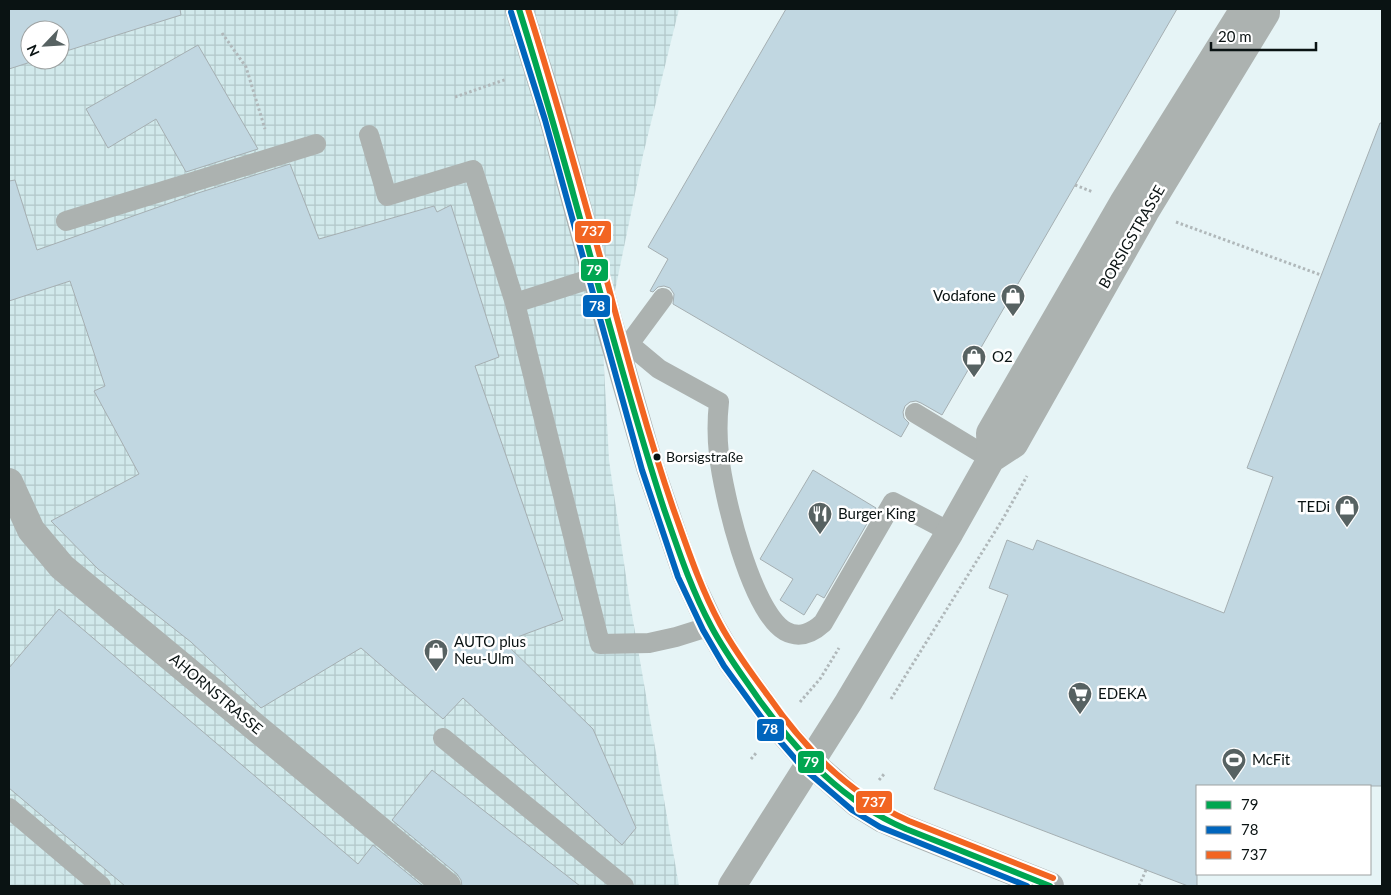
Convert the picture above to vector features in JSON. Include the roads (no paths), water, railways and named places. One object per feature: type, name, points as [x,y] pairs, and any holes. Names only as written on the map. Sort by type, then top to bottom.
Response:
[{"type":"main road","points":[[519,9],[553,118],[596,277],[622,347],[663,506],[686,573],[711,626],[732,662],[764,707],[810,762],[857,803],[884,819],[1050,886]]},
{"type":"street","name":"BORSIGSTRASSE","points":[[732,886],[848,702],[992,459],[1014,444],[1134,207],[1244,9]]},
{"type":"street","name":"BORSIGSTRASSE","points":[[1134,207],[1266,14],[1266,9]]},
{"type":"street","name":"AHORNSTRASSE","points":[[9,482],[31,530],[62,567],[264,729],[447,886]]},
{"type":"lane","points":[[369,135],[387,196],[473,170],[515,303],[600,644],[649,643],[711,626]]},
{"type":"lane","points":[[66,221],[316,144]]},
{"type":"lane","points":[[515,303],[596,277]]},
{"type":"lane","points":[[664,298],[622,347],[719,402],[717,426],[719,456],[726,494],[744,560],[758,595],[776,623],[786,632],[811,633],[824,624],[893,502],[950,532]]},
{"type":"lane","points":[[914,413],[992,459]]},
{"type":"lane","points":[[442,738],[624,886]]},
{"type":"lane","points":[[9,808],[101,886]]},
{"type":"place","name":"Vodafone","points":[[1013,317]]},
{"type":"place","name":"O2","points":[[974,378]]},
{"type":"place","name":"Borsigstraße","points":[[657,457]]},
{"type":"place","name":"TEDi","points":[[1347,528]]},
{"type":"place","name":"Burger King","points":[[820,535]]},
{"type":"place","name":"AUTO plus Neu-Ulm","points":[[436,672]]},
{"type":"place","name":"EDEKA","points":[[1080,715]]},
{"type":"place","name":"McFit","points":[[1234,781]]}]
